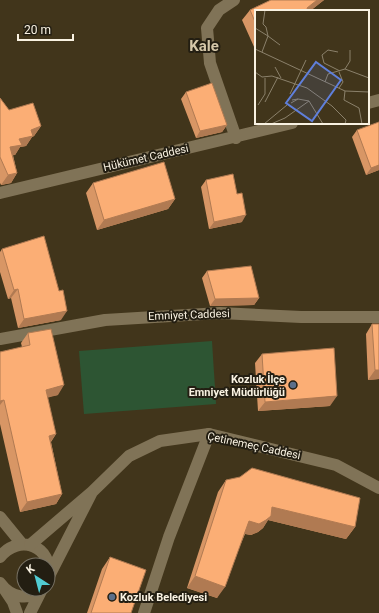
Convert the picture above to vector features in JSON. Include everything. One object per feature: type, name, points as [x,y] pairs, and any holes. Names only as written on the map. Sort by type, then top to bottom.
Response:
[{"type":"street","points":[[234,0],[219,10],[207,28],[210,63],[236,138]]},
{"type":"street","points":[[369,103],[379,100]]},
{"type":"street","name":"Hükümet Caddesi","points":[[0,193],[154,155],[236,138],[288,124]]},
{"type":"street","name":"Emniyet Caddesi","points":[[0,339],[106,320],[220,313],[301,317],[379,317]]},
{"type":"street","points":[[144,613],[170,537],[209,434]]},
{"type":"street","name":"Çetinemeç Caddesi","points":[[0,557],[5,550],[13,546],[26,544],[92,492],[129,456],[160,441],[209,434],[336,465],[379,488]]},
{"type":"street","name":"Çetinemeç Caddesi","points":[[56,562],[92,492]]},
{"type":"street","points":[[0,517],[26,544],[44,554],[46,557]]},
{"type":"street","points":[[3,587],[16,594]]},
{"type":"street","points":[[3,587],[13,602],[17,613]]},
{"type":"street","points":[[30,613],[38,597]]},
{"type":"green space","points":[[212,341],[216,404],[84,414],[79,351]]},
{"type":"building","points":[[271,0],[317,0],[307,8],[308,10],[255,10],[255,22],[250,10]]},
{"type":"building","points":[[212,83],[227,125],[200,131],[186,92]]},
{"type":"building","points":[[0,98],[9,110],[33,103],[41,126],[31,130],[33,136],[19,139],[22,145],[10,147],[17,173],[8,175],[0,157]]},
{"type":"building","points":[[379,122],[379,165],[371,168],[357,130]]},
{"type":"building","points":[[164,162],[175,199],[104,220],[93,183]]},
{"type":"building","points":[[233,174],[237,194],[242,193],[246,215],[214,222],[206,180]]},
{"type":"building","points":[[44,236],[59,291],[63,290],[67,311],[24,319],[18,289],[14,290],[2,249]]},
{"type":"building","points":[[251,266],[259,298],[215,299],[207,271]]},
{"type":"building","points":[[372,324],[379,324],[379,370],[375,370]]},
{"type":"building","points":[[51,329],[64,385],[46,390],[56,434],[49,436],[62,494],[27,502],[4,400],[0,401],[0,352],[30,345],[28,333]]},
{"type":"building","name":"Kozluk İlçe Emniyet Müdürlüğü","points":[[334,348],[337,396],[265,402],[262,354]]},
{"type":"building","points":[[252,468],[360,498],[355,527],[272,507],[271,516],[266,520],[259,524],[249,521],[225,587],[195,576],[226,480],[240,477]]},
{"type":"building","name":"Kozluk Belediyesi","points":[[110,557],[146,570],[131,613],[91,613]]},
{"type":"place","name":"Kozluk İlçe Emniyet Müdürlüğü","points":[[293,385]]},
{"type":"place","name":"Kozluk Belediyesi","points":[[112,597]]},
{"type":"district","name":"Kale","points":[[204,46]]}]
